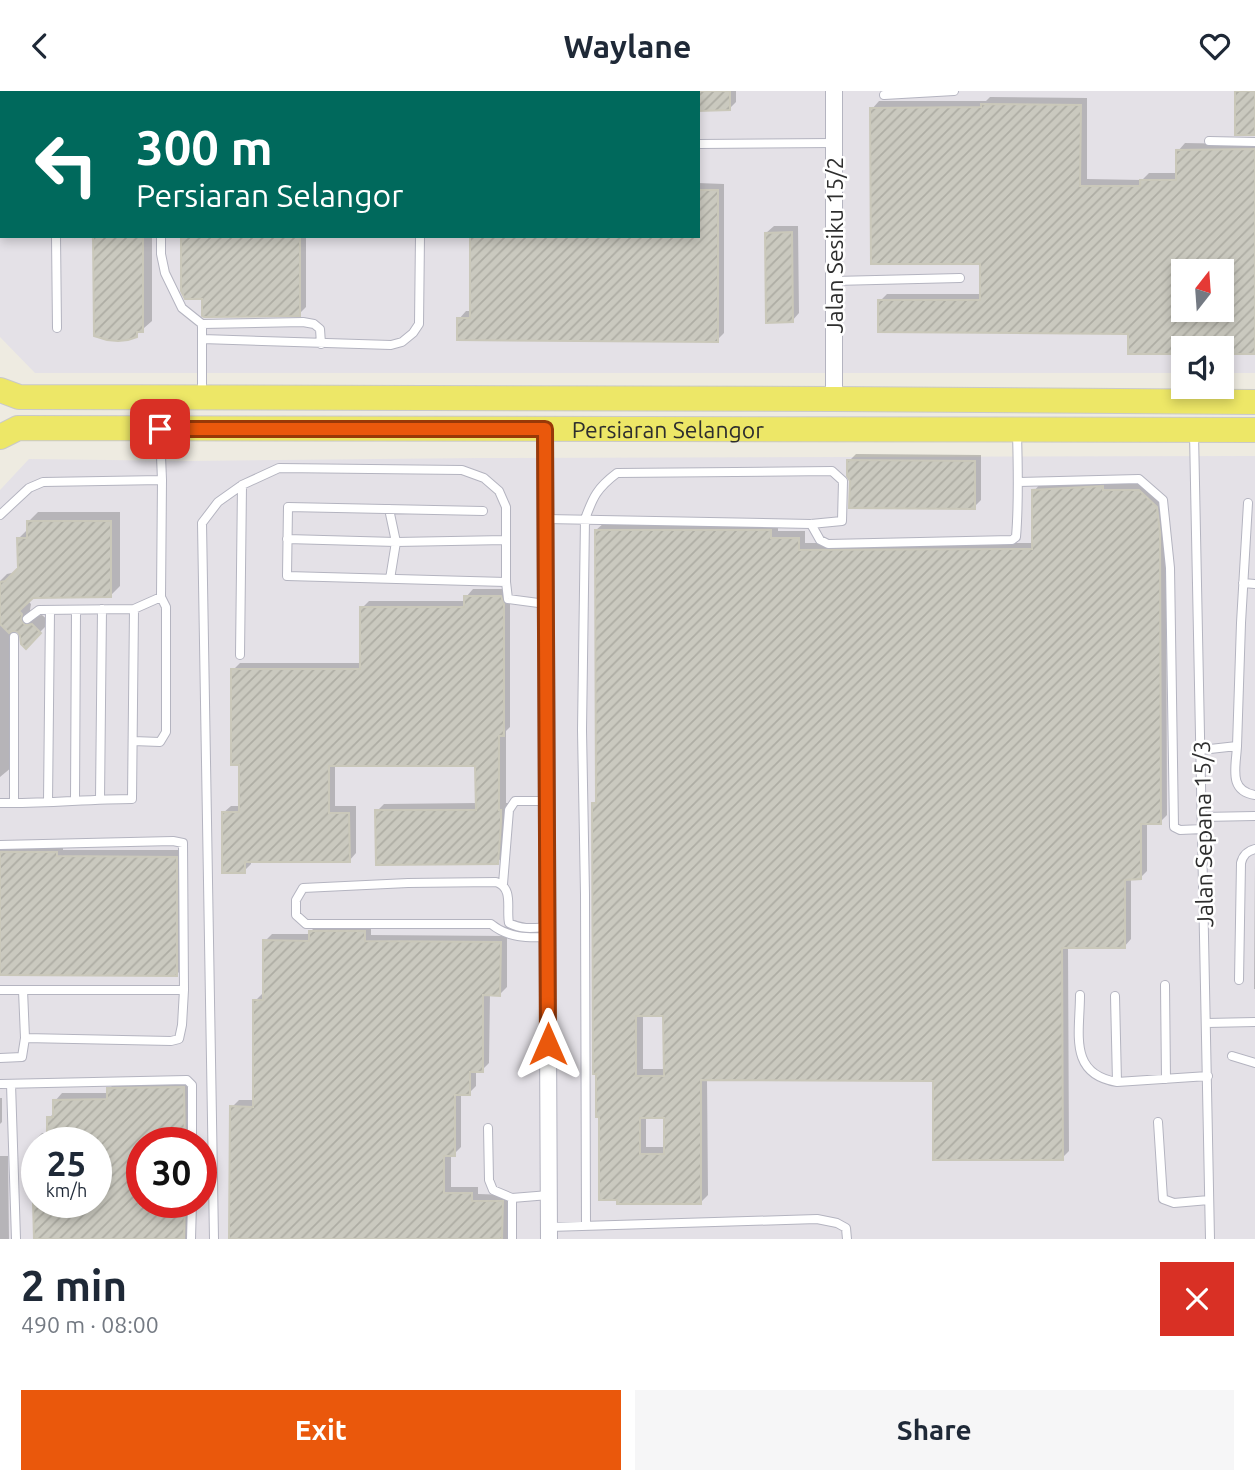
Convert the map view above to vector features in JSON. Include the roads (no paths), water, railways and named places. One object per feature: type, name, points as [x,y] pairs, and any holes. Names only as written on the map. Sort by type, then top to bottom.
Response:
[{"type":"main road","name":"Persiaran Selangor","points":[[0,390],[19,397],[1255,403]]},
{"type":"main road","name":"Persiaran Selangor","points":[[0,437],[18,428],[1255,430]]},
{"type":"street","name":"Jalan Sesiku 15/2","points":[[834,91],[834,399]]},
{"type":"street","points":[[545,429],[549,1233]]},
{"type":"lane","points":[[884,95],[954,91]]},
{"type":"lane","points":[[1209,141],[1255,142]]},
{"type":"lane","points":[[700,144],[834,143]]},
{"type":"lane","points":[[56,238],[57,328]]},
{"type":"lane","points":[[161,238],[165,273],[182,308],[202,324],[303,321],[320,328],[321,344]]},
{"type":"lane","points":[[202,339],[321,344],[391,345],[402,342],[419,324],[420,238]]},
{"type":"lane","points":[[834,281],[960,278]]},
{"type":"lane","points":[[202,324],[202,398]]},
{"type":"lane","points":[[133,741],[160,742],[166,732],[166,607],[161,597],[160,429]]},
{"type":"lane","points":[[811,524],[820,540],[828,544],[1012,540],[1016,537],[1019,482],[1017,430]]},
{"type":"lane","name":"Jalan Sepana 15/3","points":[[1194,430],[1210,1239]]},
{"type":"lane","points":[[214,1239],[202,523],[218,502],[242,485],[279,468],[462,470],[484,478],[499,491],[506,507],[508,599],[546,604]]},
{"type":"lane","points":[[546,519],[585,519],[811,524],[842,521],[843,481],[832,471],[617,473],[603,484],[593,498],[585,519],[582,730],[586,1226]]},
{"type":"lane","points":[[1019,482],[1139,479],[1163,500],[1170,568],[1174,827],[1180,830],[1203,829]]},
{"type":"lane","points":[[0,515],[29,488],[43,482],[162,480]]},
{"type":"lane","points":[[240,655],[242,485]]},
{"type":"lane","points":[[1248,503],[1236,783],[1240,790],[1255,795]]},
{"type":"lane","points":[[483,510],[288,507],[287,576],[506,582]]},
{"type":"lane","points":[[389,509],[396,542],[390,579]]},
{"type":"lane","points":[[287,539],[396,542],[506,540]]},
{"type":"lane","points":[[1243,583],[1255,584]]},
{"type":"lane","points":[[27,619],[38,610],[134,609],[161,597]]},
{"type":"lane","points":[[0,803],[132,799],[134,609]]},
{"type":"lane","points":[[75,801],[76,610]]},
{"type":"lane","points":[[100,799],[102,610]]},
{"type":"lane","points":[[48,802],[50,611]]},
{"type":"lane","points":[[14,637],[14,803]]},
{"type":"lane","points":[[1201,750],[1237,746]]},
{"type":"lane","points":[[547,801],[515,801],[509,810],[503,884],[508,892],[509,923],[525,929],[548,932]]},
{"type":"lane","points":[[1202,817],[1255,816]]},
{"type":"lane","points":[[0,845],[173,841],[183,843],[184,990],[179,1039],[25,1038]]},
{"type":"lane","points":[[1239,980],[1241,863],[1242,856],[1255,849]]},
{"type":"lane","points":[[503,884],[408,883],[303,888],[296,900],[296,915],[306,924],[491,924],[503,932],[524,938],[548,932]]},
{"type":"lane","points":[[1165,985],[1166,1079]]},
{"type":"lane","points":[[0,990],[184,990]]},
{"type":"lane","points":[[0,1058],[23,1057],[23,990]]},
{"type":"lane","points":[[1080,995],[1080,1055],[1090,1072],[1104,1080],[1117,1082],[1208,1076]]},
{"type":"lane","points":[[1115,996],[1117,1082]]},
{"type":"lane","points":[[1207,1023],[1255,1022]]},
{"type":"lane","points":[[1233,1056],[1255,1063]]},
{"type":"lane","points":[[0,1084],[187,1080],[192,1085],[192,1127]]},
{"type":"lane","points":[[11,1084],[16,1239]]},
{"type":"lane","points":[[1158,1122],[1163,1199],[1174,1203],[1209,1200]]},
{"type":"lane","points":[[488,1128],[489,1180],[493,1190],[512,1198],[549,1195]]},
{"type":"lane","points":[[512,1198],[512,1239]]},
{"type":"lane","points":[[191,1239],[192,1218]]},
{"type":"lane","points":[[549,1233],[586,1226],[817,1219],[846,1228],[847,1239]]}]
